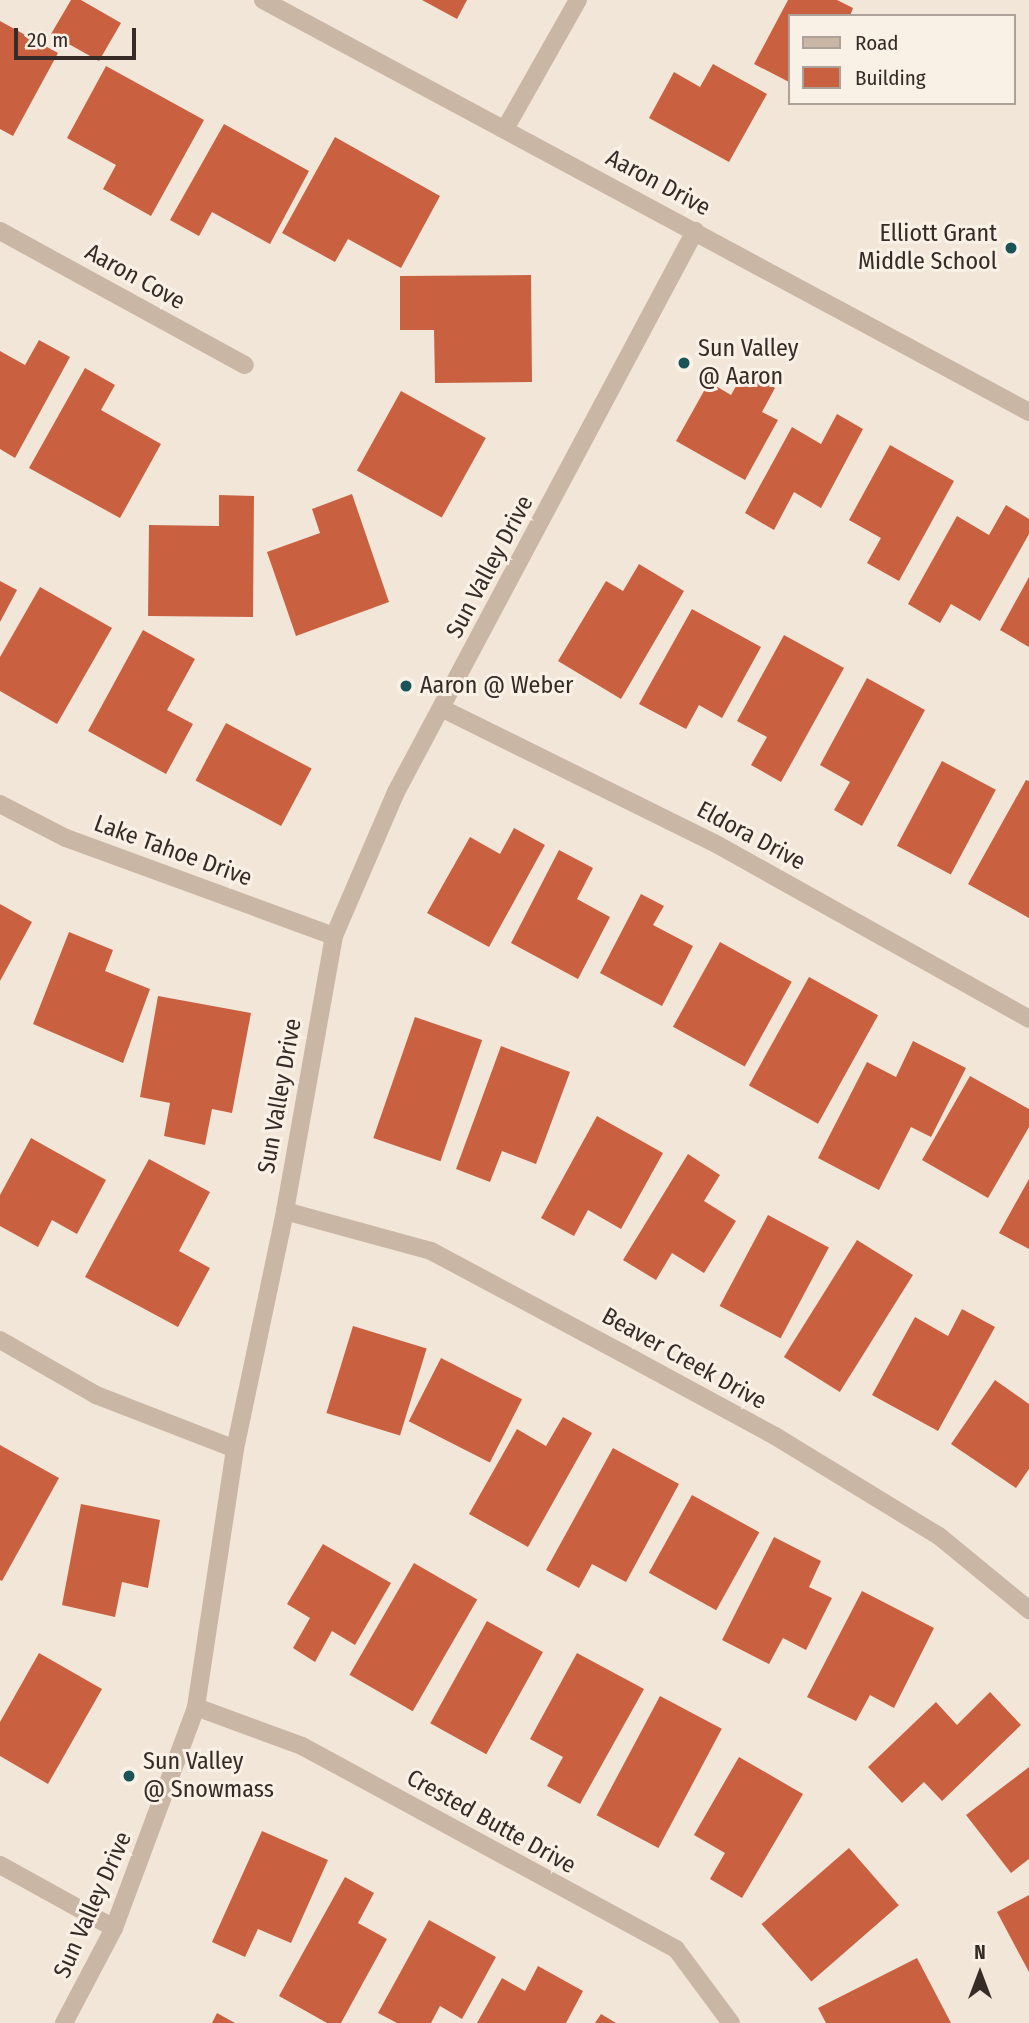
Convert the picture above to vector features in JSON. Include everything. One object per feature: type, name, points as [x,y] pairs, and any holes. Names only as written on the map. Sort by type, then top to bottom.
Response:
[{"type":"street","name":"Aaron Drive","points":[[263,0],[1029,412]]},
{"type":"street","points":[[505,129],[578,0]]},
{"type":"street","name":"Aaron Cove","points":[[0,231],[245,365]]},
{"type":"street","name":"Sun Valley Drive","points":[[64,2023],[114,1928],[196,1707],[234,1449],[285,1211],[334,936],[396,792],[443,709],[695,231]]},
{"type":"street","name":"Eldora Drive","points":[[443,709],[718,845],[1029,1019]]},
{"type":"street","name":"Lake Tahoe Drive","points":[[0,804],[66,838],[334,936]]},
{"type":"street","name":"Beaver Creek Drive","points":[[285,1211],[431,1251],[622,1353],[775,1436],[939,1536],[1029,1610]]},
{"type":"street","points":[[0,1340],[96,1395],[234,1449]]},
{"type":"street","name":"Crested Butte Drive","points":[[196,1707],[302,1746],[676,1949],[732,2023]]},
{"type":"street","points":[[0,1865],[114,1928]]},
{"type":"building","points":[[71,0],[81,0],[121,23],[99,61],[51,34]]},
{"type":"building","points":[[422,0],[467,0],[457,19]]},
{"type":"building","points":[[788,0],[837,0],[853,8],[851,14],[788,14],[788,81],[754,64]]},
{"type":"building","points":[[0,21],[58,53],[13,136],[0,129]]},
{"type":"building","points":[[713,64],[767,94],[729,162],[649,118],[674,72],[700,87]]},
{"type":"building","points":[[106,66],[204,120],[151,216],[103,189],[116,165],[67,138]]},
{"type":"building","points":[[224,124],[309,171],[270,244],[212,212],[199,236],[170,220]]},
{"type":"building","points":[[335,137],[440,196],[401,268],[348,239],[335,262],[282,233]]},
{"type":"building","points":[[531,275],[532,382],[435,383],[434,330],[400,330],[400,276]]},
{"type":"building","points":[[39,340],[70,357],[15,458],[0,449],[0,351],[25,365]]},
{"type":"building","points":[[85,368],[115,385],[101,410],[161,444],[120,518],[29,468]]},
{"type":"building","points":[[745,370],[775,388],[762,412],[778,420],[745,480],[676,441],[709,382],[731,395]]},
{"type":"building","points":[[401,391],[486,438],[442,518],[357,471]]},
{"type":"building","points":[[837,414],[863,429],[821,508],[794,492],[774,530],[745,513],[792,427],[821,444]]},
{"type":"building","points":[[890,445],[954,481],[899,581],[867,563],[881,538],[849,520]]},
{"type":"building","points":[[352,494],[389,602],[296,636],[267,552],[320,533],[312,509]]},
{"type":"building","points":[[219,495],[254,496],[253,617],[148,616],[149,525],[219,526]]},
{"type":"building","points":[[1006,505],[1029,519],[1029,534],[980,621],[951,604],[940,623],[908,604],[957,516],[989,535]]},
{"type":"building","points":[[639,564],[684,591],[621,699],[558,661],[606,581],[623,591]]},
{"type":"building","points":[[1029,577],[1029,647],[1000,630]]},
{"type":"building","points":[[0,581],[17,590],[0,622]]},
{"type":"building","points":[[40,587],[112,628],[57,724],[0,691],[0,657]]},
{"type":"building","points":[[692,609],[761,647],[722,718],[699,705],[686,729],[639,704]]},
{"type":"building","points":[[143,630],[195,659],[167,710],[193,724],[166,774],[88,731]]},
{"type":"building","points":[[784,635],[844,668],[781,782],[751,765],[767,737],[737,721]]},
{"type":"building","points":[[867,678],[925,710],[862,826],[834,810],[850,782],[820,765]]},
{"type":"building","points":[[226,723],[312,769],[281,826],[195,780]]},
{"type":"building","points":[[942,761],[996,790],[951,874],[897,846]]},
{"type":"building","points":[[1026,780],[1029,781],[1029,918],[968,884]]},
{"type":"building","points":[[514,828],[545,845],[489,947],[427,913],[470,837],[500,854]]},
{"type":"building","points":[[559,850],[593,868],[577,899],[610,917],[578,979],[511,943]]},
{"type":"building","points":[[641,894],[664,906],[653,925],[693,946],[662,1006],[600,973]]},
{"type":"building","points":[[0,904],[32,922],[0,981]]},
{"type":"building","points":[[69,932],[113,950],[105,971],[150,989],[123,1063],[33,1024]]},
{"type":"building","points":[[720,942],[792,982],[745,1067],[673,1027]]},
{"type":"building","points":[[809,977],[878,1015],[818,1124],[749,1085]]},
{"type":"building","points":[[158,996],[251,1013],[232,1113],[212,1109],[205,1145],[164,1136],[170,1103],[140,1097]]},
{"type":"building","points":[[415,1017],[482,1040],[440,1161],[373,1138]]},
{"type":"building","points":[[913,1041],[966,1068],[931,1137],[911,1127],[879,1190],[818,1158],[867,1062],[896,1077]]},
{"type":"building","points":[[501,1046],[570,1072],[536,1164],[502,1151],[490,1182],[456,1169]]},
{"type":"building","points":[[970,1076],[1029,1109],[1029,1127],[988,1198],[922,1160]]},
{"type":"building","points":[[597,1116],[663,1153],[621,1229],[588,1210],[574,1236],[541,1218]]},
{"type":"building","points":[[31,1138],[106,1180],[77,1234],[52,1220],[38,1247],[0,1226],[0,1195]]},
{"type":"building","points":[[688,1154],[720,1175],[704,1201],[736,1221],[704,1273],[672,1253],[656,1280],[623,1260]]},
{"type":"building","points":[[149,1159],[210,1192],[179,1251],[210,1268],[178,1327],[85,1277]]},
{"type":"building","points":[[1029,1179],[1029,1249],[999,1233]]},
{"type":"building","points":[[768,1215],[829,1247],[781,1338],[720,1306]]},
{"type":"building","points":[[857,1240],[913,1275],[840,1392],[784,1357]]},
{"type":"building","points":[[962,1309],[995,1327],[938,1431],[872,1395],[915,1317],[948,1336]]},
{"type":"building","points":[[353,1326],[427,1349],[400,1436],[326,1413]]},
{"type":"building","points":[[441,1358],[522,1399],[490,1463],[409,1421]]},
{"type":"building","points":[[995,1380],[1029,1404],[1029,1469],[1016,1488],[951,1444]]},
{"type":"building","points":[[563,1417],[592,1433],[528,1547],[469,1514],[517,1429],[546,1446]]},
{"type":"building","points":[[0,1445],[59,1478],[2,1581],[0,1580]]},
{"type":"building","points":[[613,1448],[679,1484],[626,1582],[592,1564],[579,1588],[546,1570]]},
{"type":"building","points":[[692,1495],[759,1532],[716,1610],[649,1573]]},
{"type":"building","points":[[81,1504],[160,1520],[148,1588],[122,1582],[115,1617],[62,1605]]},
{"type":"building","points":[[774,1537],[821,1561],[809,1587],[832,1598],[806,1650],[783,1638],[769,1664],[722,1640]]},
{"type":"building","points":[[323,1544],[391,1583],[355,1645],[332,1631],[315,1662],[293,1648],[310,1618],[287,1604]]},
{"type":"building","points":[[414,1563],[477,1600],[413,1711],[350,1675]]},
{"type":"building","points":[[862,1591],[934,1628],[894,1708],[870,1695],[856,1721],[807,1697]]},
{"type":"building","points":[[487,1621],[543,1652],[486,1754],[430,1723]]},
{"type":"building","points":[[39,1653],[102,1689],[48,1784],[0,1756],[0,1722]]},
{"type":"building","points":[[577,1653],[644,1689],[580,1804],[547,1786],[563,1757],[530,1739]]},
{"type":"building","points":[[990,1692],[1021,1725],[942,1801],[924,1782],[902,1803],[868,1767],[936,1702],[957,1725]]},
{"type":"building","points":[[660,1696],[722,1729],[658,1848],[597,1815]]},
{"type":"building","points":[[739,1757],[803,1794],[742,1898],[710,1879],[725,1853],[694,1835]]},
{"type":"building","points":[[1029,1767],[1029,1859],[1011,1873],[966,1815]]},
{"type":"building","points":[[262,1831],[328,1860],[291,1943],[258,1929],[245,1957],[212,1942]]},
{"type":"building","points":[[849,1848],[899,1905],[811,1981],[761,1924]]},
{"type":"building","points":[[345,1877],[374,1893],[358,1923],[387,1939],[341,2023],[327,2023],[279,1996]]},
{"type":"building","points":[[1029,1895],[1029,1972],[997,1912]]},
{"type":"building","points":[[429,1920],[496,1957],[462,2019],[440,2006],[431,2023],[397,2023],[378,2013]]},
{"type":"building","points":[[917,1958],[951,2023],[826,2023],[818,2008]]},
{"type":"building","points":[[538,1966],[583,1991],[566,2023],[477,2023],[502,1978],[525,1991]]},
{"type":"building","points":[[217,2013],[235,2023],[212,2023]]},
{"type":"building","points":[[601,2014],[616,2023],[595,2023]]},
{"type":"place","name":"Elliott Grant Middle School","points":[[1011,248]]},
{"type":"place","name":"Sun Valley @ Aaron","points":[[684,363]]},
{"type":"place","name":"Aaron @ Weber","points":[[406,686]]},
{"type":"place","name":"Sun Valley @ Snowmass","points":[[129,1776]]}]
